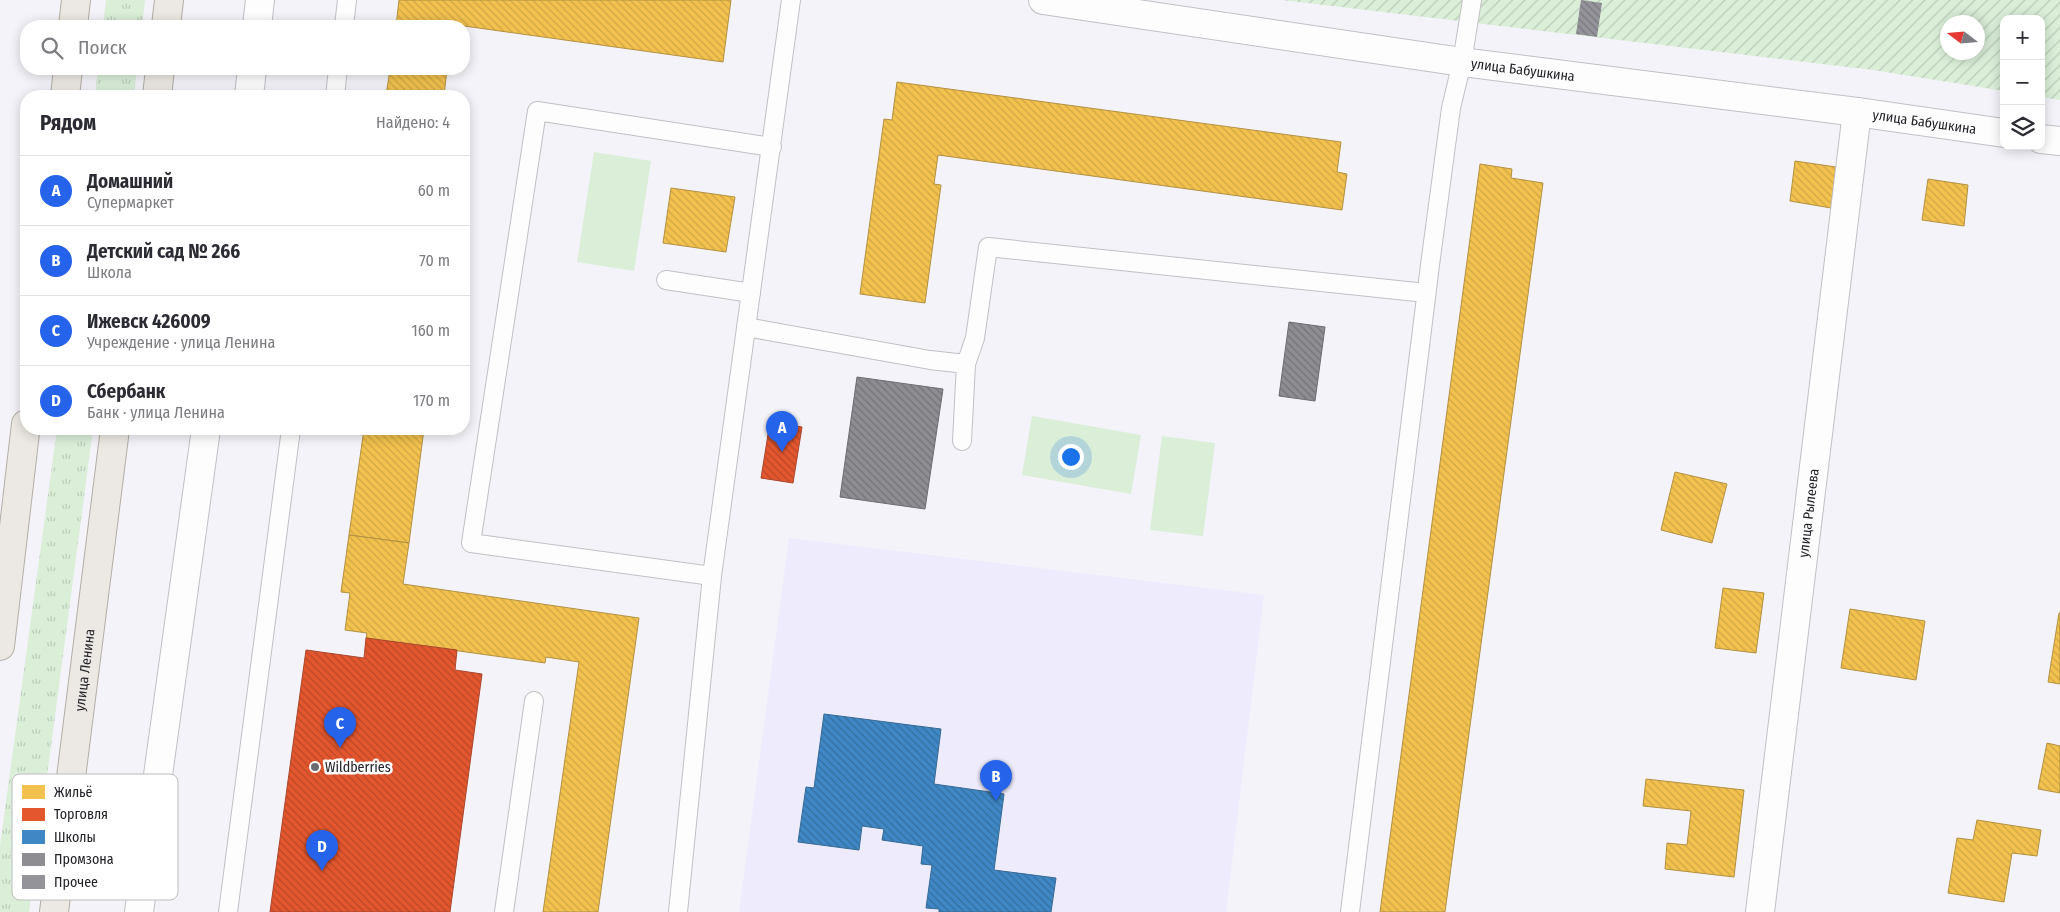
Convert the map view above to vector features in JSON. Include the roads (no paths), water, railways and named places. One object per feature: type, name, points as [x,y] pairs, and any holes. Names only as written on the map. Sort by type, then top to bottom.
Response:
[{"type":"main road","points":[[74,20],[76,0]]},
{"type":"main road","points":[[167,20],[169,0]]},
{"type":"main road","points":[[66,90],[67,75]]},
{"type":"main road","points":[[158,90],[159,75]]},
{"type":"main road","points":[[0,646],[25,435]]},
{"type":"main road","name":"улица Ленина","points":[[71,774],[114,435]]},
{"type":"street","points":[[258,20],[260,0]]},
{"type":"street","name":"улица Бабушкина","points":[[1043,0],[1462,62],[1857,112],[2000,132]]},
{"type":"street","points":[[250,90],[251,75]]},
{"type":"street","name":"улица Рылеева","points":[[1760,912],[1857,112]]},
{"type":"street","points":[[2045,139],[2060,141]]},
{"type":"street","points":[[158,774],[205,435]]},
{"type":"lane","points":[[345,20],[347,0]]},
{"type":"lane","points":[[678,912],[712,576],[791,0]]},
{"type":"lane","points":[[1350,912],[1426,293],[1451,108],[1462,62],[1472,0]]},
{"type":"lane","points":[[335,90],[337,75]]},
{"type":"lane","points":[[712,576],[471,543],[537,111],[772,147]]},
{"type":"lane","points":[[962,441],[966,364],[975,338],[988,247],[1426,293]]},
{"type":"lane","points":[[666,280],[751,293]]},
{"type":"lane","points":[[746,327],[930,360],[966,364]]},
{"type":"lane","points":[[228,912],[290,435]]},
{"type":"lane","points":[[504,912],[534,701]]},
{"type":"place","name":"Домашний","points":[[782,452]]},
{"type":"place","name":"Ижевск 426009","points":[[340,748]]},
{"type":"place","name":"Wildberries","points":[[315,767]]},
{"type":"place","name":"Детский сад № 266","points":[[996,801]]},
{"type":"place","name":"Сбербанк","points":[[322,871]]}]
